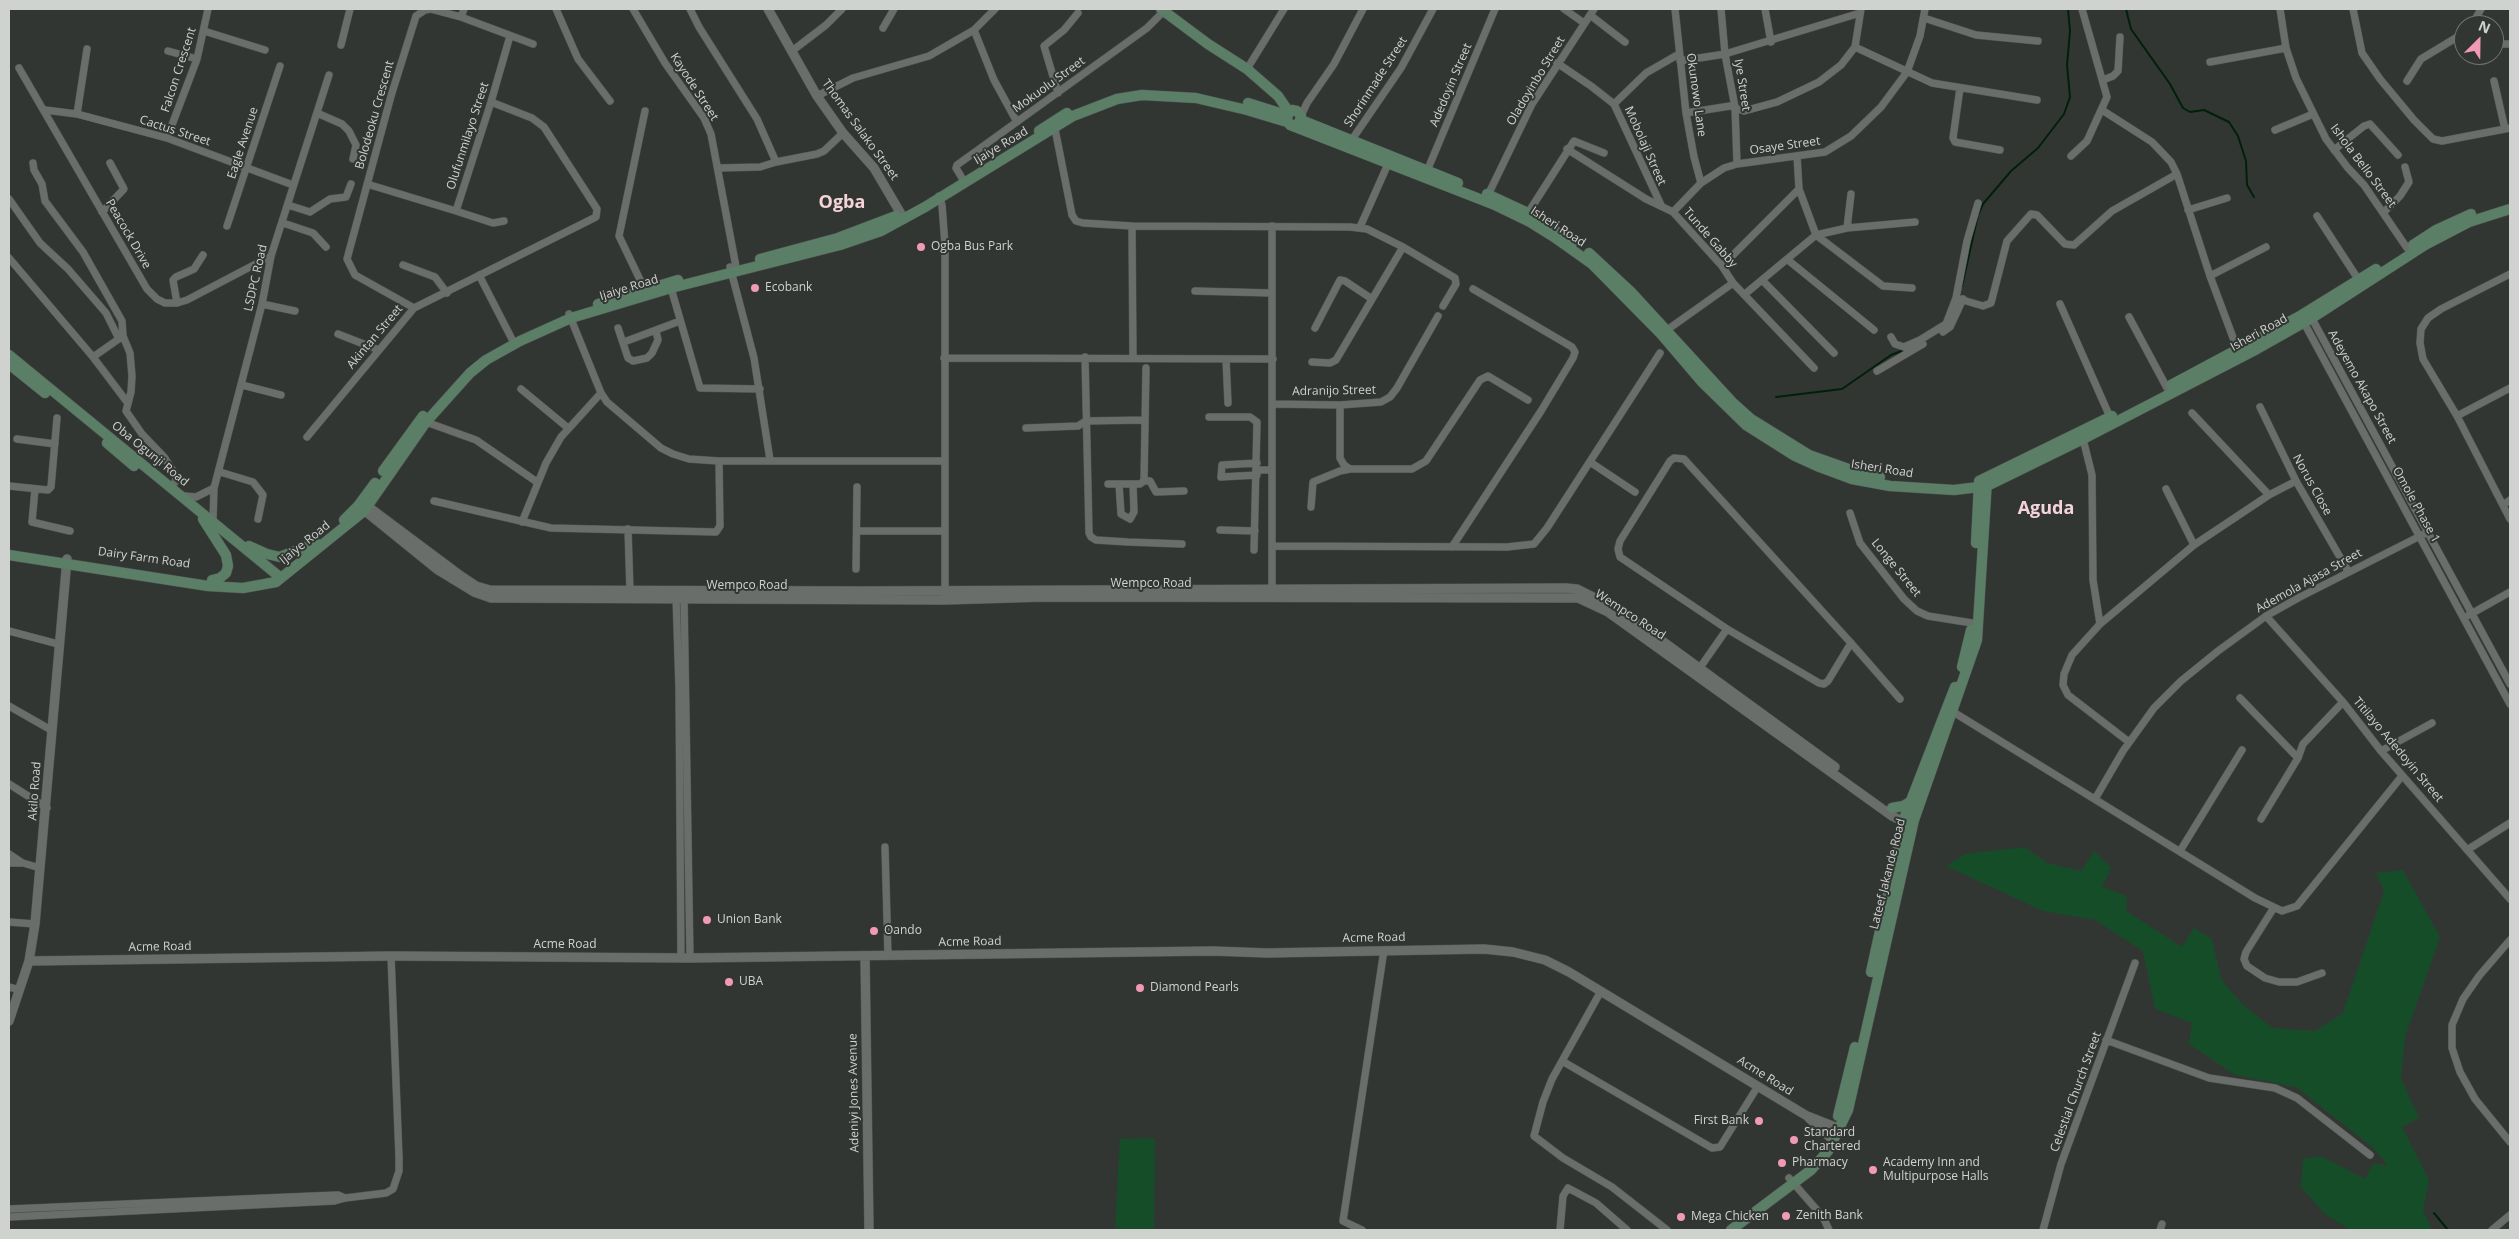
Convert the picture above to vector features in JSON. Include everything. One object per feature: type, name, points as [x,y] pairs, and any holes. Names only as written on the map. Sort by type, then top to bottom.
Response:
[{"type":"main road","points":[[1166,9],[1208,44],[1248,67],[1278,96],[1294,117]]},
{"type":"main road","name":"Isheri Road","points":[[1055,124],[1092,101],[1109,94],[1148,88],[1222,96],[1294,117],[1488,195],[1528,213],[1594,262],[1667,330],[1707,376],[1751,419],[1809,454],[1854,472],[1891,479],[1954,484],[1983,484],[2306,317]]},
{"type":"main road","name":"Isheri Road","points":[[1294,117],[1388,164],[1495,205],[1530,222],[1594,262],[1727,407],[1746,425],[1795,456],[1836,474],[1872,483],[1954,490],[1983,484],[2010,475],[2083,439],[2306,317],[2425,245],[2469,222],[2510,209]]},
{"type":"main road","name":"Ijaiye Road","points":[[939,196],[962,178],[1055,124]]},
{"type":"main road","name":"Ijaiye Road","points":[[276,578],[363,506],[411,430],[446,388],[478,360],[570,316],[644,288],[840,245],[881,230],[1055,124]]},
{"type":"main road","name":"Isheri Road","points":[[2361,283],[2407,248],[2436,230],[2468,215],[2510,203]]},
{"type":"main road","name":"Ijaiye Road","points":[[570,316],[733,270]]},
{"type":"main road","name":"Ijaiye Road","points":[[276,578],[363,506],[426,422],[470,373],[513,342]]},
{"type":"main road","name":"Oba Ogunji Road","points":[[9,355],[66,406]]},
{"type":"main road","name":"Oba Ogunji Road","points":[[9,364],[66,406],[170,489],[203,519],[276,578]]},
{"type":"main road","points":[[1984,531],[1994,490],[2010,475]]},
{"type":"main road","name":"Lateef Jakande Road","points":[[1722,1230],[1792,1180],[1811,1170],[1828,1150],[1837,1128],[1909,821],[1977,640],[1984,531],[1983,484]]},
{"type":"main road","name":"Lateef Jakande Road","points":[[1909,821],[1910,802],[1950,710],[1964,661],[1972,623],[1983,484]]},
{"type":"main road","name":"Oba Ogunji Road","points":[[170,489],[182,496],[236,540],[276,578]]},
{"type":"main road","points":[[203,519],[226,555],[228,566],[226,572],[220,578],[212,580]]},
{"type":"main road","points":[[236,540],[267,554],[280,557],[316,543]]},
{"type":"main road","name":"Dairy Farm Road","points":[[9,550],[208,586],[257,588],[276,578]]},
{"type":"main road","name":"Dairy Farm Road","points":[[9,555],[235,583],[276,578]]},
{"type":"main road","points":[[1892,808],[1903,806],[1910,802]]},
{"type":"main road","name":"Lateef Jakande Road","points":[[1731,1230],[1792,1180]]},
{"type":"street","name":"Falcon Crescent","points":[[167,138],[197,59],[208,9]]},
{"type":"street","points":[[341,45],[350,9]]},
{"type":"street","name":"Bolodeoku Crescent","points":[[414,308],[355,276],[348,265],[348,254],[416,16],[425,10],[431,9],[461,17],[534,44]]},
{"type":"street","points":[[461,17],[464,9]]},
{"type":"street","points":[[556,9],[578,59],[610,101]]},
{"type":"street","name":"Kayode Street","points":[[633,9],[665,63],[704,118],[713,141],[733,270],[754,358],[770,460]]},
{"type":"street","points":[[690,9],[699,27],[757,120],[776,162]]},
{"type":"street","name":"Thomas Salako Street","points":[[768,9],[817,96],[843,133],[874,168],[903,216]]},
{"type":"street","points":[[792,51],[826,26],[842,9]]},
{"type":"street","points":[[883,28],[894,9]]},
{"type":"street","points":[[817,96],[853,78],[929,56],[974,30],[995,9]]},
{"type":"street","name":"Mokuolu Street","points":[[962,178],[956,168],[957,165],[1147,28],[1166,9]]},
{"type":"street","points":[[1248,67],[1284,9]]},
{"type":"street","points":[[1294,117],[1307,103],[1334,64],[1363,9]]},
{"type":"street","name":"Shorinmade Street","points":[[1350,141],[1401,68],[1433,9]]},
{"type":"street","name":"Adedoyin Street","points":[[1427,171],[1495,9]]},
{"type":"street","points":[[1564,9],[1584,23]]},
{"type":"street","name":"Okunowo Lane","points":[[1675,9],[1686,112],[1701,183]]},
{"type":"street","name":"Iye Street","points":[[1721,9],[1725,54],[1736,108],[1737,164]]},
{"type":"street","points":[[1765,9],[1771,42]]},
{"type":"street","name":"Osaye Street","points":[[1673,212],[1701,183],[1713,174],[1737,164],[1825,152],[1851,136],[1881,107],[1907,72],[1924,18],[1925,9]]},
{"type":"street","points":[[2071,156],[2087,141],[2107,96],[2082,9]]},
{"type":"street","name":"Ishola Bello Street","points":[[2280,9],[2286,48],[2296,78],[2313,114],[2334,150],[2384,212],[2407,248]]},
{"type":"street","points":[[2354,9],[2362,53],[2386,86],[2434,139],[2442,141],[2508,128],[2494,81]]},
{"type":"street","points":[[1614,104],[1646,73],[1680,58],[1725,54],[1771,42],[1860,11],[1855,47],[1841,65],[1819,82],[1777,102],[1744,111],[1730,106],[1686,112]]},
{"type":"street","points":[[1592,12],[1624,42]]},
{"type":"street","name":"Oladoyinbo Street","points":[[1488,195],[1532,104],[1592,12]]},
{"type":"street","points":[[1058,94],[1044,46],[1064,30],[1078,13]]},
{"type":"street","points":[[1924,18],[1976,35],[2038,42]]},
{"type":"street","points":[[974,30],[994,80],[1017,122]]},
{"type":"street","points":[[204,31],[265,50]]},
{"type":"street","name":"Olufunmilayo Street","points":[[367,184],[456,211],[510,36]]},
{"type":"street","points":[[2102,80],[2118,71],[2120,37]]},
{"type":"street","points":[[2406,81],[2421,59],[2454,39]]},
{"type":"street","points":[[1855,47],[1932,83],[2037,100]]},
{"type":"street","points":[[2210,62],[2286,48]]},
{"type":"street","points":[[78,114],[87,49]]},
{"type":"street","points":[[168,52],[197,59]]},
{"type":"street","name":"Mobolaji Street","points":[[1557,63],[1614,104],[1661,205]]},
{"type":"street","name":"Eagle Avenue","points":[[227,226],[280,66]]},
{"type":"street","name":"Peacock Drive","points":[[19,68],[46,110],[147,289],[165,303],[177,303]]},
{"type":"street","name":"LSDPC Road","points":[[213,522],[214,488],[220,472],[262,304],[271,256],[329,75]]},
{"type":"street","points":[[1960,88],[1953,138],[1955,142],[2000,150]]},
{"type":"street","name":"Akintan Street","points":[[307,437],[414,308],[447,293],[570,229],[593,220],[598,212],[544,127],[532,118],[491,102]]},
{"type":"street","name":"Cactus Street","points":[[46,110],[78,114],[167,138],[293,185]]},
{"type":"street","points":[[2102,110],[2160,149],[2177,174],[2210,276],[2238,351]]},
{"type":"street","points":[[644,288],[620,240],[645,111]]},
{"type":"street","points":[[317,113],[342,124],[350,131],[356,145],[354,159]]},
{"type":"street","points":[[2275,130],[2313,114]]},
{"type":"street","points":[[1055,124],[1072,215],[1076,221],[1132,226],[1272,226],[1368,229],[1403,246],[1455,278],[1456,284],[1443,306]]},
{"type":"street","points":[[2334,150],[2364,126],[2370,124],[2398,155]]},
{"type":"street","points":[[718,168],[749,169],[824,151],[843,133]]},
{"type":"street","points":[[1528,213],[1571,143],[1576,141],[1604,153]]},
{"type":"street","name":"Tunde Gabby","points":[[1567,149],[1646,199],[1673,212],[1722,266],[1733,283],[1814,368]]},
{"type":"street","points":[[1797,156],[1799,189],[1816,234],[1883,286],[1912,288]]},
{"type":"street","points":[[102,212],[124,189],[110,162]]},
{"type":"street","points":[[33,163],[34,170],[42,184],[44,201],[83,252],[114,303],[122,321],[121,337]]},
{"type":"street","points":[[1360,228],[1388,164]]},
{"type":"street","points":[[2384,212],[2400,196],[2409,182],[2404,167]]},
{"type":"street","points":[[1959,298],[1984,306],[1991,303],[2007,241],[2032,214],[2037,216],[2066,244],[2074,245],[2112,211],[2177,174]]},
{"type":"street","points":[[288,206],[310,212],[330,199],[346,197],[351,184]]},
{"type":"street","points":[[1722,266],[1799,189]]},
{"type":"street","points":[[1847,228],[1851,194]]},
{"type":"street","points":[[939,196],[945,244],[945,595]]},
{"type":"street","points":[[2188,210],[2227,198]]},
{"type":"street","points":[[9,199],[40,243],[68,269],[106,313],[130,353],[131,392],[127,402],[127,414],[176,474],[176,481],[170,489]]},
{"type":"street","points":[[1877,371],[1950,327],[1959,298],[1967,241],[1978,203]]},
{"type":"street","points":[[456,211],[493,224],[504,221]]},
{"type":"street","points":[[2317,216],[2361,283]]},
{"type":"street","points":[[1745,294],[1788,260],[1816,234],[1847,228],[1915,222]]},
{"type":"street","points":[[283,223],[313,233],[326,248]]},
{"type":"street","points":[[1132,226],[1133,358]]},
{"type":"street","points":[[1272,226],[1272,592]]},
{"type":"street","points":[[1312,362],[1330,363],[1336,360],[1403,246]]},
{"type":"street","points":[[2210,276],[2266,247]]},
{"type":"street","points":[[203,255],[194,269],[173,280],[177,303],[271,256]]},
{"type":"street","points":[[9,258],[93,356],[127,402]]},
{"type":"street","points":[[1788,260],[1874,330]]},
{"type":"street","points":[[403,265],[435,277],[447,293]]},
{"type":"street","points":[[2510,274],[2441,309],[2428,318],[2421,329],[2420,343],[2423,358],[2457,416],[2510,519]]},
{"type":"street","points":[[479,275],[513,342]]},
{"type":"street","points":[[1315,328],[1340,280],[1345,281],[1372,299]]},
{"type":"street","points":[[1762,280],[1834,354]]},
{"type":"street","points":[[1667,330],[1733,283]]},
{"type":"street","points":[[671,288],[700,388],[760,389]]},
{"type":"street","points":[[1452,547],[1541,411],[1575,352],[1572,347],[1473,289]]},
{"type":"street","points":[[1195,291],[1271,293]]},
{"type":"street","points":[[1891,338],[1895,344],[1904,347],[1920,340],[1946,324],[1959,298]]},
{"type":"street","points":[[262,304],[295,311]]},
{"type":"street","points":[[2060,304],[2110,417]]},
{"type":"street","points":[[570,316],[601,393],[607,402],[661,448],[689,459],[719,461],[945,461]]},
{"type":"street","name":"Adranijo Street","points":[[1272,404],[1340,405],[1381,402],[1390,397],[1438,316]]},
{"type":"street","points":[[2129,317],[2167,388]]},
{"type":"street","name":"Adeyemo Akapo Street","points":[[2306,317],[2338,365],[2472,613],[2508,673],[2510,684]]},
{"type":"street","name":"Omole Phase 1","points":[[2306,317],[2329,370],[2510,704]]},
{"type":"street","points":[[624,342],[680,321]]},
{"type":"street","points":[[618,328],[628,358],[640,361],[647,358],[657,346],[656,331]]},
{"type":"street","points":[[338,334],[379,350]]},
{"type":"street","points":[[93,356],[121,337]]},
{"type":"street","points":[[1273,546],[1452,547],[1534,544],[1547,528],[1660,353]]},
{"type":"street","points":[[1085,357],[1089,533],[1091,537],[1096,540],[1182,544]]},
{"type":"street","points":[[944,358],[1273,359]]},
{"type":"street","points":[[1226,359],[1228,403]]},
{"type":"street","points":[[2329,370],[2338,365]]},
{"type":"street","points":[[1144,481],[1146,368]]},
{"type":"street","points":[[1311,507],[1314,482],[1340,471],[1350,469],[1412,469],[1419,467],[1426,461],[1480,380],[1488,376],[1528,400]]},
{"type":"street","points":[[242,384],[281,395]]},
{"type":"street","points":[[2457,416],[2510,388]]},
{"type":"street","points":[[521,389],[568,428]]},
{"type":"street","points":[[522,522],[546,463],[568,428],[601,393]]},
{"type":"street","points":[[1340,405],[1340,458],[1350,469]]},
{"type":"street","name":"Norus Close","points":[[2260,407],[2296,482],[2348,571]]},
{"type":"street","points":[[2192,413],[2269,495]]},
{"type":"street","points":[[1209,417],[1254,419],[1257,422],[1254,550]]},
{"type":"street","points":[[9,486],[48,490],[51,487],[57,418]]},
{"type":"street","points":[[1026,428],[1078,426],[1086,421],[1144,420]]},
{"type":"street","points":[[426,422],[476,440],[537,482]]},
{"type":"street","points":[[17,439],[56,444]]},
{"type":"street","points":[[2083,439],[2092,475],[2093,580],[2100,624]]},
{"type":"street","points":[[1851,643],[1828,681],[1824,684],[1819,684],[1727,628],[1620,556],[1618,549],[1620,541],[1670,461],[1674,458],[1684,459],[1851,643],[1900,699]]},
{"type":"street","points":[[434,501],[551,528],[718,531],[719,461]]},
{"type":"street","points":[[1590,462],[1636,492]]},
{"type":"street","points":[[1257,469],[1272,470]]},
{"type":"street","points":[[220,472],[253,482],[263,495],[258,519]]},
{"type":"street","points":[[1108,484],[1133,484],[1144,481],[1150,482],[1156,492],[1184,491]]},
{"type":"street","points":[[2129,742],[2068,695],[2064,685],[2064,674],[2072,656],[2100,624],[2194,545],[2269,495],[2296,482]]},
{"type":"street","points":[[1119,484],[1120,514],[1130,519],[1134,512],[1133,484]]},
{"type":"street","points":[[182,496],[196,498],[214,488]]},
{"type":"street","points":[[856,569],[858,488]]},
{"type":"street","points":[[35,489],[32,522],[70,531]]},
{"type":"street","points":[[2166,489],[2194,545]]},
{"type":"street","points":[[2503,505],[2510,500]]},
{"type":"street","name":"Wempco Road","points":[[363,506],[476,586],[490,590],[630,590],[680,594]]},
{"type":"street","name":"Wempco Road","points":[[363,506],[438,570],[474,592],[491,598],[680,594],[1044,597],[1272,592],[1578,598],[1608,612],[1699,669],[1909,821]]},
{"type":"street","name":"Longe Street","points":[[1850,513],[1860,542],[1904,599],[1917,611],[1928,616],[1972,623]]},
{"type":"street","points":[[628,529],[630,590]]},
{"type":"street","points":[[1220,530],[1255,531]]},
{"type":"street","points":[[858,531],[945,531]]},
{"type":"street","name":"Ademola Ajasa Street","points":[[2094,799],[2129,742],[2154,708],[2181,681],[2218,651],[2266,616],[2348,571],[2428,532]]},
{"type":"street","name":"Akilo Road","points":[[9,1021],[29,961],[35,924],[58,644],[67,562]]},
{"type":"street","points":[[2464,617],[2510,592]]},
{"type":"street","points":[[680,594],[688,884],[685,958]]},
{"type":"street","points":[[680,594],[680,885],[685,958]]},
{"type":"street","name":"Titilayo Adedoyin Street","points":[[2266,616],[2343,702],[2402,776],[2510,899]]},
{"type":"street","points":[[1699,669],[1727,628]]},
{"type":"street","points":[[9,631],[58,644]]},
{"type":"street","name":"Wempco Road","points":[[1645,634],[1909,821]]},
{"type":"street","points":[[2497,680],[2508,673]]},
{"type":"street","points":[[2240,698],[2298,758]]},
{"type":"street","points":[[2261,819],[2298,758],[2303,744],[2343,702]]},
{"type":"street","points":[[9,706],[51,730]]},
{"type":"street","points":[[1950,710],[2274,909],[2282,911],[2297,906],[2402,776]]},
{"type":"street","points":[[2381,751],[2432,723]]},
{"type":"street","points":[[2180,851],[2242,750]]},
{"type":"street","points":[[9,784],[46,808]]},
{"type":"street","points":[[2467,850],[2510,823]]},
{"type":"street","points":[[886,847],[888,956]]},
{"type":"street","points":[[9,854],[24,863],[40,868]]},
{"type":"street","points":[[9,863],[24,863]]},
{"type":"street","points":[[680,885],[688,884]]},
{"type":"street","points":[[2274,909],[2246,952],[2244,959],[2247,966],[2265,978],[2279,982],[2297,982],[2322,973]]},
{"type":"street","points":[[9,922],[35,924]]},
{"type":"street","points":[[2510,940],[2479,976],[2463,999],[2452,1025],[2452,1048],[2460,1072],[2475,1099],[2510,1142]]},
{"type":"street","name":"Acme Road","points":[[29,961],[391,956],[685,958],[1213,951],[1267,954],[1484,949],[1513,952],[1545,960],[1807,1116],[1837,1128]]},
{"type":"street","points":[[1362,1230],[1343,1221],[1384,950]]},
{"type":"street","points":[[9,1209],[312,1199],[340,1201],[345,1198],[386,1193],[396,1184],[399,1171],[391,956]]},
{"type":"street","name":"Adeniyi Jones Avenue","points":[[862,956],[864,1230]]},
{"type":"street","name":"Adeniyi Jones Avenue","points":[[862,956],[869,1230]]},
{"type":"street","name":"Celestial Church Street","points":[[2043,1230],[2061,1164],[2135,963]]},
{"type":"street","points":[[9,987],[20,990]]},
{"type":"street","points":[[1601,992],[1562,1062],[1543,1102],[1534,1136],[1563,1158],[1612,1187],[1667,1230]]},
{"type":"street","points":[[2106,1040],[2209,1078],[2275,1088],[2297,1098],[2370,1155]]},
{"type":"street","points":[[1562,1062],[1712,1148],[1720,1147],[1758,1086]]},
{"type":"street","points":[[1807,1116],[1831,1139]]},
{"type":"street","points":[[1792,1180],[1823,1217],[1829,1230]]},
{"type":"street","points":[[1560,1230],[1562,1196],[1568,1188],[1596,1203],[1627,1230]]},
{"type":"street","points":[[9,1217],[240,1202]]},
{"type":"street","points":[[2492,1230],[2510,1215]]},
{"type":"green space","points":[[2025,847],[2047,863],[2081,871],[2094,851],[2111,868],[2102,887],[2127,896],[2126,911],[2182,947],[2194,928],[2212,939],[2221,979],[2240,1002],[2272,1028],[2315,1031],[2343,1013],[2384,891],[2376,873],[2403,870],[2440,937],[2405,1037],[2401,1078],[2419,1118],[2402,1127],[2429,1180],[2423,1210],[2432,1230],[2351,1230],[2326,1215],[2301,1187],[2303,1159],[2321,1156],[2365,1179],[2373,1164],[2388,1165],[2371,1146],[2296,1087],[2235,1075],[2189,1044],[2192,1023],[2155,1009],[2143,951],[2095,920],[2043,911],[1946,866],[1965,854]]},
{"type":"green space","points":[[1155,1138],[1154,1230],[1115,1230],[1120,1139]]},
{"type":"waterway","points":[[1962,286],[1978,215],[1983,204],[2011,171],[2038,148],[2064,114],[2070,97],[2067,65],[2070,31],[2068,9]]},
{"type":"waterway","points":[[2126,9],[2131,29],[2170,84],[2183,108],[2190,112],[2204,110],[2229,122],[2238,136],[2246,161],[2247,185],[2254,197]]},
{"type":"waterway","points":[[1776,397],[1842,389],[1891,355],[1904,350]]},
{"type":"waterway","points":[[2434,1213],[2448,1230]]},
{"type":"place","name":"Ogba Bus Park","points":[[921,247]]},
{"type":"place","name":"Ecobank","points":[[755,288]]},
{"type":"place","name":"Union Bank","points":[[707,920]]},
{"type":"place","name":"Oando","points":[[874,931]]},
{"type":"place","name":"UBA","points":[[729,982]]},
{"type":"place","name":"Diamond Pearls","points":[[1140,988]]},
{"type":"place","name":"First Bank","points":[[1759,1121]]},
{"type":"place","name":"Standard Chartered","points":[[1794,1140]]},
{"type":"place","name":"Pharmacy","points":[[1782,1163]]},
{"type":"place","name":"Academy Inn and Multipurpose Halls","points":[[1873,1170]]},
{"type":"place","name":"Zenith Bank","points":[[1786,1216]]},
{"type":"place","name":"Mega Chicken","points":[[1681,1217]]},
{"type":"district","name":"Ogba","points":[[842,203]]},
{"type":"district","name":"Aguda","points":[[2046,509]]}]
